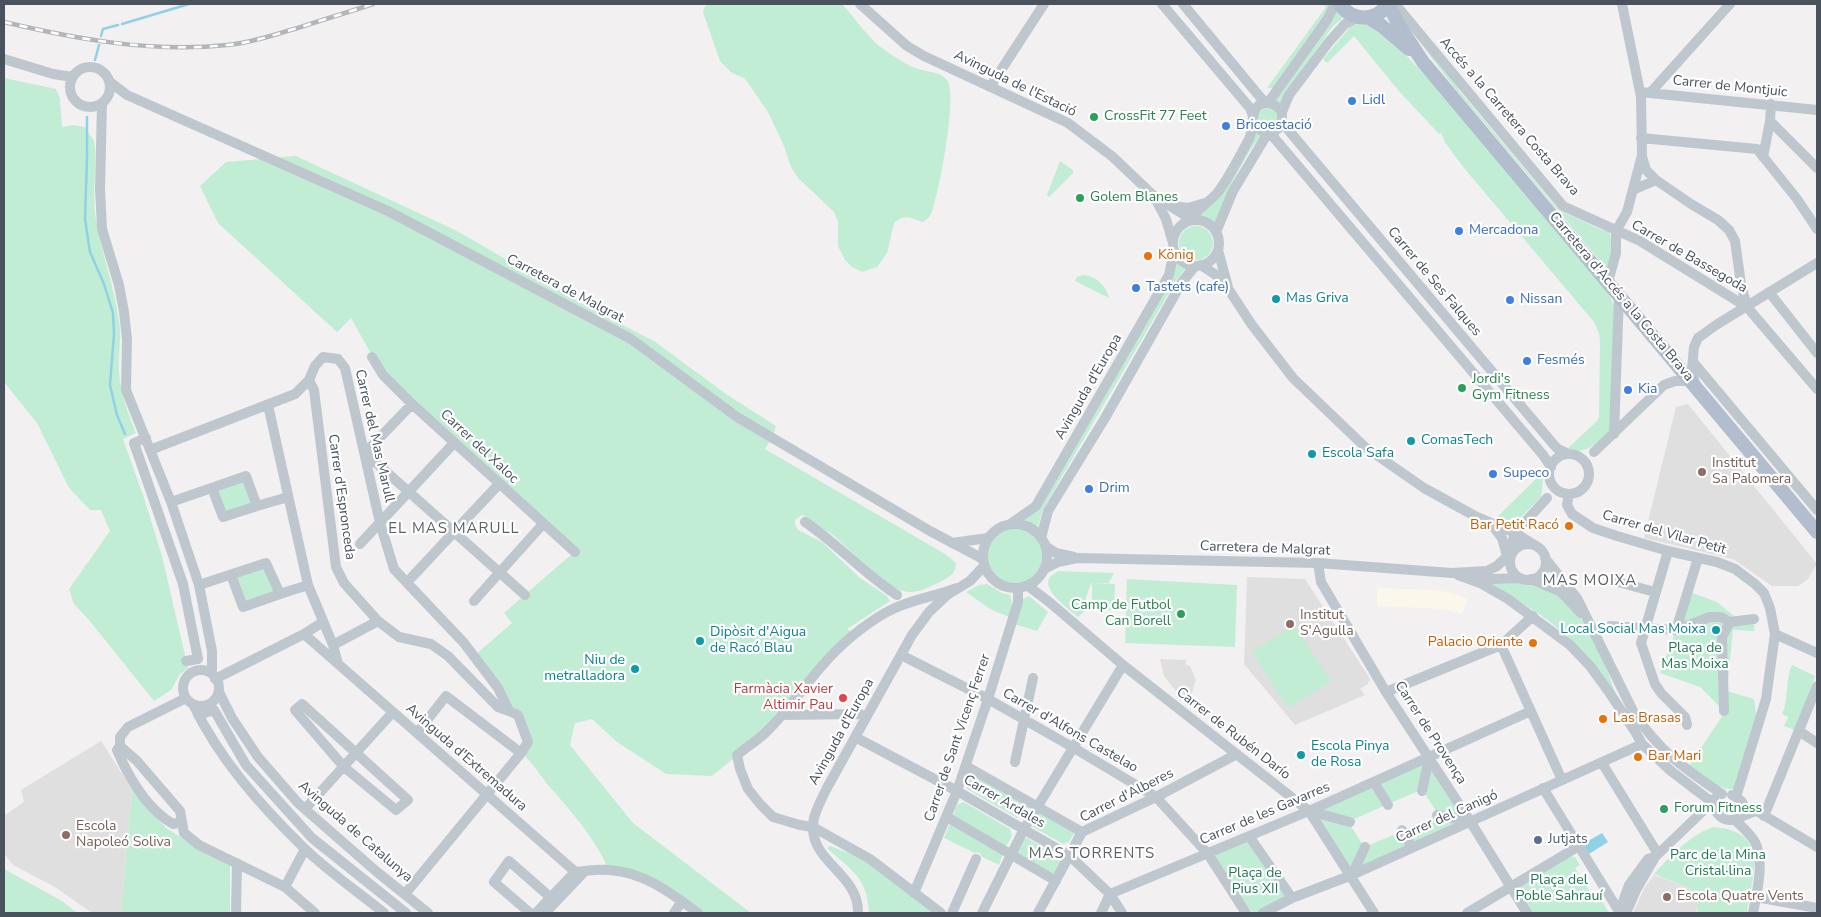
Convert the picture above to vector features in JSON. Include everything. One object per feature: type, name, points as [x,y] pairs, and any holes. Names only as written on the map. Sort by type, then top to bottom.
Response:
[{"type":"main road","name":"Carretera d'Accés a la Costa Brava","points":[[1340,4],[1348,12],[1382,26],[1424,62]]},
{"type":"main road","name":"Carretera d'Accés a la Costa Brava","points":[[1388,4],[1400,27],[1424,62],[1620,294],[1817,532]]},
{"type":"main road","points":[[1363,17],[1380,13],[1388,4]]},
{"type":"street","name":"Avinguda de l'Estació","points":[[860,4],[907,46],[924,56],[1068,123],[1113,156],[1153,195],[1190,220]]},
{"type":"street","points":[[990,87],[1044,4]]},
{"type":"street","points":[[1162,4],[1250,108],[1257,128],[1262,132],[1269,133],[1275,131],[1289,95],[1328,43],[1345,24],[1363,17]]},
{"type":"street","points":[[1183,4],[1258,94],[1267,103],[1275,105],[1282,117]]},
{"type":"street","points":[[1335,4],[1328,20],[1278,89],[1267,103],[1255,110],[1251,136],[1223,185],[1190,220],[1180,226],[1174,233],[1173,247],[1188,264],[1198,266],[1216,275],[1293,378],[1365,447],[1424,488],[1518,535],[1540,549],[1545,558],[1578,598],[1634,713],[1645,730],[1662,750],[1681,766],[1722,794]]},
{"type":"street","name":"Accés a la Carretera Costa Brava","points":[[1395,4],[1563,206],[1616,231]]},
{"type":"street","points":[[1622,4],[1644,94],[1641,138],[1642,155],[1646,170],[1656,180],[1690,204],[1718,220],[1729,230],[1735,240],[1741,284],[1747,307],[1817,389]]},
{"type":"street","points":[[1644,94],[1730,4]]},
{"type":"street","points":[[4,59],[54,74],[71,82]]},
{"type":"street","points":[[94,67],[103,71],[110,82],[111,90],[101,103],[86,107],[76,101],[72,94],[71,82],[81,69],[94,67]]},
{"type":"street","name":"Carretera de Malgrat","points":[[110,82],[127,95],[388,210],[631,339],[737,417],[983,562]]},
{"type":"street","points":[[1258,94],[1267,95],[1278,89]]},
{"type":"street","name":"Carrer de Montjuic","points":[[1644,94],[1771,104],[1817,110]]},
{"type":"street","name":"Carretera de Malgrat","points":[[101,103],[141,101]]},
{"type":"street","points":[[101,103],[100,189],[102,229],[119,285],[124,312],[126,390],[171,502],[199,585],[212,651],[214,676],[218,683],[219,692],[210,704],[201,706],[189,701],[128,727],[120,738],[118,750],[122,761],[141,794],[164,819],[173,824],[182,822]]},
{"type":"street","points":[[1763,157],[1770,121],[1771,104]]},
{"type":"street","name":"Carrer de Ses Falques","points":[[1282,117],[1301,146],[1554,445],[1558,449],[1574,455],[1585,462],[1588,468]]},
{"type":"street","points":[[1770,121],[1817,168]]},
{"type":"street","points":[[1216,232],[1233,191],[1258,147],[1269,133]]},
{"type":"street","name":"Carrer de Ses Falques","points":[[1269,133],[1551,466]]},
{"type":"street","points":[[1641,138],[1757,149],[1817,229]]},
{"type":"street","points":[[1258,147],[1278,142]]},
{"type":"street","points":[[1608,282],[1616,253],[1616,231],[1627,212],[1642,155]]},
{"type":"street","points":[[1633,190],[1656,180]]},
{"type":"street","name":"Avinguda de l'Estació","points":[[1153,195],[1166,219],[1173,247]]},
{"type":"street","points":[[1169,205],[1188,208],[1210,200]]},
{"type":"street","points":[[1190,220],[1201,220],[1210,224],[1216,232],[1219,241],[1218,250],[1229,290]]},
{"type":"street","name":"Carrer de Bassegoda","points":[[1616,231],[1640,241],[1747,307]]},
{"type":"street","name":"Avinguda d'Europa","points":[[1010,524],[1036,506],[1169,275],[1173,247]]},
{"type":"street","points":[[1198,266],[1208,262],[1218,250]]},
{"type":"street","points":[[1547,498],[1551,466],[1558,457],[1586,455],[1594,452],[1664,385],[1675,381],[1693,383],[1694,347],[1702,334],[1817,262]]},
{"type":"street","name":"Avinguda d'Europa","points":[[1043,542],[1048,512],[1106,418],[1182,282],[1198,266]]},
{"type":"street","points":[[1769,292],[1817,353]]},
{"type":"street","points":[[1614,434],[1620,294]]},
{"type":"street","name":"Carrer del Mas Marull","points":[[150,450],[295,394],[309,380],[315,366],[323,357],[338,359],[345,368],[350,384],[380,523],[394,569],[464,643],[498,688],[509,711],[518,715],[528,742],[521,753]]},
{"type":"street","name":"Carrer del Xaloc","points":[[372,357],[384,375],[412,404],[575,552]]},
{"type":"street","points":[[1693,362],[1817,510]]},
{"type":"street","name":"Carrer d'Espronceda","points":[[309,380],[314,390],[336,567],[344,583],[378,621],[399,637],[431,644],[442,652],[498,707],[509,711]]},
{"type":"street","points":[[412,404],[365,453],[525,595]]},
{"type":"street","points":[[268,405],[308,585],[339,664]]},
{"type":"street","points":[[146,438],[134,443],[183,584],[198,659],[186,662]]},
{"type":"street","points":[[360,544],[454,443]]},
{"type":"street","points":[[1509,561],[1524,523],[1547,498],[1565,493],[1576,493],[1586,485],[1589,478],[1588,468],[1594,452]]},
{"type":"street","points":[[171,502],[246,476],[257,506]]},
{"type":"street","points":[[1550,481],[1556,489],[1565,493]]},
{"type":"street","points":[[412,577],[499,484]]},
{"type":"street","points":[[212,488],[223,517],[288,497]]},
{"type":"street","name":"Carrer del Vilar Petit","points":[[1565,493],[1567,505],[1572,514],[1594,528],[1668,551],[1717,562],[1735,569],[1764,593],[1770,608],[1774,634],[1766,699],[1739,800]]},
{"type":"street","points":[[805,522],[826,537],[879,584],[897,595],[915,600]]},
{"type":"street","points":[[1489,522],[1502,538],[1515,574],[1520,578],[1531,579],[1560,592],[1593,629]]},
{"type":"street","points":[[474,601],[543,524]]},
{"type":"street","points":[[1042,573],[1023,587],[1004,587],[993,580],[983,562],[984,546],[988,538],[998,529],[1010,524],[1019,524],[1027,527],[1043,542],[1047,558],[1042,573],[1048,601]]},
{"type":"street","points":[[952,543],[988,538]]},
{"type":"street","name":"Carretera de Malgrat","points":[[1043,542],[1056,553],[1077,558],[1318,564],[1452,573],[1495,579],[1520,578]]},
{"type":"street","name":"Carretera de Malgrat","points":[[1452,573],[1487,571],[1509,561],[1516,548],[1525,544],[1536,546]]},
{"type":"street","points":[[1668,551],[1644,627],[1641,643],[1652,676],[1662,693],[1685,717],[1688,725]]},
{"type":"street","name":"Carretera de Malgrat","points":[[1042,573],[1058,562],[1077,558]]},
{"type":"street","points":[[1531,579],[1541,574],[1544,569],[1545,558]]},
{"type":"street","points":[[1676,630],[1698,558]]},
{"type":"street","name":"Avinguda d'Europa","points":[[970,581],[983,562]]},
{"type":"street","points":[[199,585],[266,563],[280,594]]},
{"type":"street","name":"Carrer de Provença","points":[[1318,564],[1321,582],[1386,692],[1527,913]]},
{"type":"street","points":[[1452,573],[1480,583],[1533,616],[1570,645],[1590,666],[1620,708],[1642,744],[1671,771],[1713,803],[1721,817],[1726,820],[1760,814]]},
{"type":"street","points":[[231,575],[244,607],[308,585]]},
{"type":"street","name":"Avinguda d'Europa","points":[[813,827],[818,807],[912,635],[930,612],[957,588],[970,581],[993,580]]},
{"type":"street","points":[[1618,582],[1655,592]]},
{"type":"street","name":"Carrer de Rubén Darío","points":[[1023,587],[1048,601],[1123,665],[1309,810],[1352,875],[1374,913]]},
{"type":"street","name":"Carrer de Sant Vicenç Ferrer","points":[[914,893],[958,791],[1023,587]]},
{"type":"street","points":[[941,913],[870,859],[813,827],[773,817],[748,789],[740,770],[737,755],[758,740],[782,715],[821,666],[854,634],[886,612],[915,600],[939,595],[957,588]]},
{"type":"street","points":[[897,595],[900,606]]},
{"type":"street","points":[[1386,692],[1501,645],[1533,616]]},
{"type":"street","points":[[1610,626],[1676,630],[1710,617],[1721,617],[1730,622],[1754,620]]},
{"type":"street","points":[[333,645],[378,621]]},
{"type":"street","points":[[323,622],[304,634],[214,676],[200,670],[193,672],[187,677],[184,684],[184,693],[220,752],[252,793],[305,849],[384,913]]},
{"type":"street","points":[[1724,711],[1722,638],[1730,622]]},
{"type":"street","name":"Avinguda d'Extremadura","points":[[304,634],[486,795],[582,872]]},
{"type":"street","points":[[1774,634],[1817,653]]},
{"type":"street","points":[[1501,645],[1562,780]]},
{"type":"street","name":"Carrer d'Alfons Castelao","points":[[901,655],[988,699],[1156,797],[1208,854],[1246,913]]},
{"type":"street","points":[[982,913],[1024,829],[1123,665]]},
{"type":"street","points":[[1015,762],[1033,678]]},
{"type":"street","points":[[1760,814],[1799,731],[1817,686]]},
{"type":"street","name":"Avinguda de Catalunya","points":[[219,692],[232,718],[258,757],[305,809],[428,913]]},
{"type":"street","points":[[405,894],[521,753],[446,696],[417,733]]},
{"type":"street","points":[[302,704],[356,752],[408,800],[396,810],[344,767],[295,710],[302,704]]},
{"type":"street","name":"Avinguda de Catalunya","points":[[198,715],[214,710],[246,765],[312,838],[406,913]]},
{"type":"street","name":"Carrer de les Gavarres","points":[[1110,894],[1374,782],[1531,711]]},
{"type":"street","points":[[305,809],[392,712]]},
{"type":"street","points":[[1634,713],[1636,733]]},
{"type":"street","points":[[782,715],[860,714],[866,717]]},
{"type":"street","points":[[1799,731],[1817,743]]},
{"type":"street","name":"Carrer Ardales","points":[[854,738],[958,791],[1070,856],[1110,894],[1122,913]]},
{"type":"street","name":"Carrer del Canigó","points":[[1262,913],[1292,898],[1352,875],[1642,744]]},
{"type":"street","points":[[120,746],[137,761],[180,811],[184,833],[199,845],[285,887],[315,913]]},
{"type":"street","name":"Carrer d'Alberes","points":[[1038,913],[1082,832],[1156,797],[1237,754]]},
{"type":"street","points":[[1422,791],[1429,758]]},
{"type":"street","points":[[1602,763],[1656,856]]},
{"type":"street","points":[[966,766],[1082,832]]},
{"type":"street","points":[[1374,782],[1388,806]]},
{"type":"street","points":[[1544,788],[1621,913]]},
{"type":"street","points":[[1621,913],[1630,885],[1648,859],[1656,856],[1713,803],[1715,798],[1722,794],[1729,794],[1817,846]]},
{"type":"street","points":[[1739,800],[1745,810],[1739,818]]},
{"type":"street","points":[[1309,810],[1350,822]]},
{"type":"street","points":[[1437,814],[1470,821]]},
{"type":"street","points":[[947,817],[1056,881]]},
{"type":"street","points":[[1691,824],[1706,818],[1721,817]]},
{"type":"street","points":[[1739,818],[1755,843],[1760,863],[1753,913]]},
{"type":"street","points":[[813,827],[813,836],[818,850],[851,886],[858,913]]},
{"type":"street","points":[[1402,830],[1412,848]]},
{"type":"street","points":[[1249,836],[1292,898]]},
{"type":"street","points":[[1467,913],[1579,846]]},
{"type":"street","points":[[1352,875],[1365,847]]},
{"type":"street","points":[[285,887],[305,849]]},
{"type":"street","points":[[952,913],[976,859]]},
{"type":"street","points":[[530,913],[494,882],[509,861],[550,897]]},
{"type":"street","points":[[236,913],[237,863]]},
{"type":"street","points":[[536,913],[550,897],[582,872],[609,870],[642,877],[698,913]]},
{"type":"street","points":[[545,913],[582,872]]},
{"type":"street","points":[[1101,913],[1110,894]]},
{"type":"street","points":[[1756,897],[1817,908]]},
{"type":"street","points":[[674,913],[682,902]]},
{"type":"shaded area","name":"Institut Sa Palomera","points":[[1688,404],[1817,564],[1807,580],[1798,586],[1772,586],[1733,559],[1644,538],[1676,407]]},
{"type":"shaded area","name":"Institut S'Agulla","points":[[1247,577],[1305,579],[1371,680],[1360,689],[1365,695],[1295,725],[1244,664]]},
{"type":"shaded area","points":[[1377,588],[1434,590],[1452,593],[1468,599],[1462,614],[1444,609],[1377,606]]},
{"type":"shaded area","points":[[1160,659],[1187,660],[1185,664],[1190,666],[1196,680],[1190,698],[1176,691],[1164,676]]},
{"type":"shaded area","name":"Escola Napoleó Soliva","points":[[101,741],[132,789],[121,913],[92,913],[55,887],[13,865],[5,855],[5,815],[24,802],[21,790]]},
{"type":"shaded area","name":"Escola Quatre Vents","points":[[1654,875],[1691,889],[1698,904],[1696,913],[1633,913],[1645,887]]},
{"type":"green space","points":[[707,4],[842,4],[868,35],[886,51],[919,70],[936,73],[947,80],[950,89],[949,123],[943,165],[932,211],[928,218],[922,222],[904,217],[894,223],[887,253],[877,267],[862,272],[852,267],[845,260],[838,246],[838,222],[834,212],[798,178],[791,167],[784,146],[768,112],[748,83],[744,78],[732,73],[720,61],[703,12]]},
{"type":"green space","points":[[1323,4],[1333,4],[1275,88],[1267,88],[1326,7]]},
{"type":"green space","points":[[1336,7],[1345,16],[1333,26],[1286,93],[1281,105],[1274,100]]},
{"type":"green space","points":[[1397,12],[1460,87],[1458,89],[1559,210],[1602,230],[1609,231],[1612,249],[1608,267],[1606,268],[1452,85]]},
{"type":"green space","points":[[1362,22],[1377,25],[1445,96],[1607,290],[1614,306],[1610,430],[1591,447],[1580,451],[1568,448],[1599,417],[1600,342],[1599,333],[1594,322],[1464,168],[1446,144],[1441,133],[1439,134],[1398,90],[1354,36],[1327,63],[1323,59],[1350,27]]},
{"type":"green space","points":[[4,78],[56,89],[60,99],[62,127],[73,125],[85,127],[94,141],[95,213],[119,321],[119,371],[121,387],[136,433],[123,439],[162,556],[188,668],[180,674],[171,690],[154,701],[74,604],[69,589],[110,531],[101,510],[90,510],[69,488],[37,423],[4,382]]},
{"type":"green space","points":[[1268,108],[1275,111],[1278,118],[1275,125],[1268,128],[1261,125],[1258,118],[1261,111]]},
{"type":"green space","points":[[1255,129],[1263,135],[1249,152],[1229,189],[1216,223],[1212,224],[1197,218]]},
{"type":"green space","points":[[296,156],[457,231],[595,311],[654,341],[726,394],[776,426],[772,438],[765,449],[945,554],[956,563],[953,573],[940,582],[918,591],[900,590],[870,570],[834,536],[802,515],[795,520],[798,530],[822,542],[860,578],[887,596],[890,601],[847,629],[854,634],[746,748],[712,776],[666,774],[617,742],[592,719],[575,723],[570,745],[633,823],[751,913],[698,913],[668,891],[609,870],[597,847],[582,825],[521,753],[527,742],[518,716],[474,656],[512,623],[504,613],[574,552],[383,375],[351,318],[337,332],[218,223],[200,186],[226,162]]},
{"type":"green space","points":[[1060,161],[1073,170],[1073,173],[1049,197],[1047,195]]},
{"type":"green space","points":[[1196,226],[1208,231],[1213,243],[1208,255],[1196,260],[1184,255],[1179,243],[1184,231]]},
{"type":"green space","points":[[1177,259],[1187,267],[1177,279],[1042,511],[1038,527],[1023,521]]},
{"type":"green space","points":[[1083,275],[1092,277],[1100,282],[1106,289],[1109,298],[1075,281],[1077,277]]},
{"type":"green space","points":[[1544,471],[1541,497],[1517,521],[1511,524],[1496,518]]},
{"type":"green space","points":[[247,478],[257,506],[224,517],[212,488]]},
{"type":"green space","points":[[1014,528],[1025,530],[1034,536],[1040,545],[1042,556],[1040,567],[1034,576],[1025,582],[1014,584],[1003,582],[994,576],[988,567],[986,556],[988,545],[994,536],[1003,530]]},
{"type":"green space","points":[[266,563],[280,594],[243,607],[231,575]]},
{"type":"green space","points":[[1059,571],[1114,573],[1109,583],[1091,583],[1086,598],[1085,611],[1078,617],[1049,588],[1048,582],[1051,576]]},
{"type":"green space","name":"Camp de Futbol Can Borell","points":[[1127,579],[1237,585],[1235,647],[1125,643]]},
{"type":"green space","points":[[1516,580],[1535,584],[1551,591],[1567,602],[1594,640],[1616,696],[1578,648],[1552,623],[1517,600],[1480,581]]},
{"type":"green space","points":[[1092,583],[1115,584],[1114,610],[1092,609]]},
{"type":"green space","points":[[987,584],[1002,593],[1010,595],[1012,606],[1009,617],[990,609],[966,592],[979,585]]},
{"type":"green space","name":"Plaça de Mas Moixa","points":[[1690,592],[1717,602],[1734,616],[1752,616],[1755,631],[1733,630],[1727,691],[1754,699],[1757,720],[1735,789],[1716,785],[1689,766],[1725,712],[1700,687],[1660,673]]},
{"type":"green space","points":[[1029,596],[1048,612],[1037,631],[1014,624],[1022,599]]},
{"type":"green space","points":[[1294,625],[1331,681],[1288,708],[1252,652]]},
{"type":"green space","points":[[1792,665],[1815,676],[1795,730],[1784,726],[1788,717],[1782,714],[1786,702],[1788,677]]},
{"type":"green space","points":[[1430,759],[1468,820],[1438,814],[1423,791]]},
{"type":"green space","points":[[1427,760],[1421,790],[1388,804],[1375,782]]},
{"type":"green space","points":[[970,768],[1031,804],[1023,816],[1017,818],[967,789],[965,783]]},
{"type":"green space","points":[[1373,783],[1386,805],[1350,821],[1312,810]]},
{"type":"green space","points":[[132,789],[166,828],[204,852],[230,863],[230,913],[121,913]]},
{"type":"green space","points":[[964,802],[1010,829],[1012,836],[1005,848],[952,818],[957,805]]},
{"type":"green space","points":[[1039,809],[1076,830],[1069,842],[1063,844],[1033,827],[1032,820]]},
{"type":"green space","points":[[1311,812],[1349,823],[1364,847],[1351,872]]},
{"type":"green space","points":[[1437,815],[1468,822],[1413,847],[1404,830]]},
{"type":"green space","points":[[951,821],[1004,851],[999,865],[977,852],[975,853],[944,838]]},
{"type":"green space","name":"Parc de la Mina Cristal·lina","points":[[1713,827],[1731,830],[1743,836],[1750,845],[1754,856],[1754,869],[1747,913],[1697,913],[1698,903],[1691,889],[1654,874],[1688,841]]},
{"type":"green space","points":[[1402,831],[1411,847],[1354,872],[1365,847]]},
{"type":"green space","points":[[1027,838],[1059,857],[1061,863],[1054,877],[1014,853],[1020,840]]},
{"type":"green space","name":"Plaça de Pius XII","points":[[1248,839],[1292,898],[1258,913],[1253,913],[1211,855]]},
{"type":"green space","points":[[831,846],[870,859],[940,913],[869,913],[868,901],[861,883],[851,869],[828,849]]},
{"type":"green space","name":"Plaça del Poble Sahrauí","points":[[1567,856],[1575,857],[1580,865],[1575,868],[1596,901],[1601,899],[1609,913],[1530,913],[1518,893],[1520,883]]},
{"type":"green space","points":[[4,869],[62,901],[77,913],[4,913]]},
{"type":"water","points":[[1602,833],[1608,842],[1589,854],[1583,844]]},
{"type":"waterway","points":[[122,24],[189,4]]},
{"type":"waterway","points":[[101,36],[103,29],[118,25]]},
{"type":"waterway","points":[[95,60],[99,45]]},
{"type":"waterway","points":[[87,117],[85,219],[90,252],[104,284],[113,313],[114,334],[110,385],[117,415],[125,434]]},
{"type":"railway","points":[[4,22],[114,43],[142,46],[199,47],[236,44],[255,40],[373,4]]},
{"type":"place","name":"Lidl","points":[[1352,101]]},
{"type":"place","name":"CrossFit 77 Feet","points":[[1094,117]]},
{"type":"place","name":"Bricoestació","points":[[1226,126]]},
{"type":"place","name":"Golem Blanes","points":[[1080,198]]},
{"type":"place","name":"Mercadona","points":[[1459,231]]},
{"type":"place","name":"König","points":[[1148,256]]},
{"type":"place","name":"Tastets (cafe)","points":[[1136,288]]},
{"type":"place","name":"Mas Griva","points":[[1276,299]]},
{"type":"place","name":"Nissan","points":[[1510,300]]},
{"type":"place","name":"Fesmés","points":[[1527,361]]},
{"type":"place","name":"Jordi's Gym Fitness","points":[[1462,388]]},
{"type":"place","name":"Kia","points":[[1628,390]]},
{"type":"place","name":"ComasTech","points":[[1411,441]]},
{"type":"place","name":"Escola Safa","points":[[1312,454]]},
{"type":"place","name":"Institut Sa Palomera","points":[[1702,472]]},
{"type":"place","name":"Supeco","points":[[1493,474]]},
{"type":"place","name":"Drim","points":[[1089,489]]},
{"type":"place","name":"Bar Petit Racó","points":[[1569,526]]},
{"type":"place","name":"Camp de Futbol Can Borell","points":[[1181,614]]},
{"type":"place","name":"Institut S'Agulla","points":[[1290,624]]},
{"type":"place","name":"Local Social Mas Moixa","points":[[1716,630]]},
{"type":"place","name":"Dipòsit d'Aigua de Racó Blau","points":[[700,641]]},
{"type":"place","name":"Palacio Oriente","points":[[1533,643]]},
{"type":"place","name":"Niu de metralladora","points":[[635,669]]},
{"type":"place","name":"Farmàcia Xavier Altimir Pau","points":[[843,698]]},
{"type":"place","name":"Las Brasas","points":[[1603,719]]},
{"type":"place","name":"Escola Pinya de Rosa","points":[[1301,755]]},
{"type":"place","name":"Bar Mari","points":[[1638,757]]},
{"type":"place","name":"Forum Fitness","points":[[1664,809]]},
{"type":"place","name":"Escola Napoleó Soliva","points":[[66,835]]},
{"type":"place","name":"Jutjats","points":[[1538,840]]},
{"type":"place","name":"Escola Quatre Vents","points":[[1667,897]]},
{"type":"district","name":"EL MAS MARULL","points":[[454,529]]},
{"type":"district","name":"MAS MOIXA","points":[[1590,581]]},
{"type":"district","name":"MAS TORRENTS","points":[[1092,854]]}]
